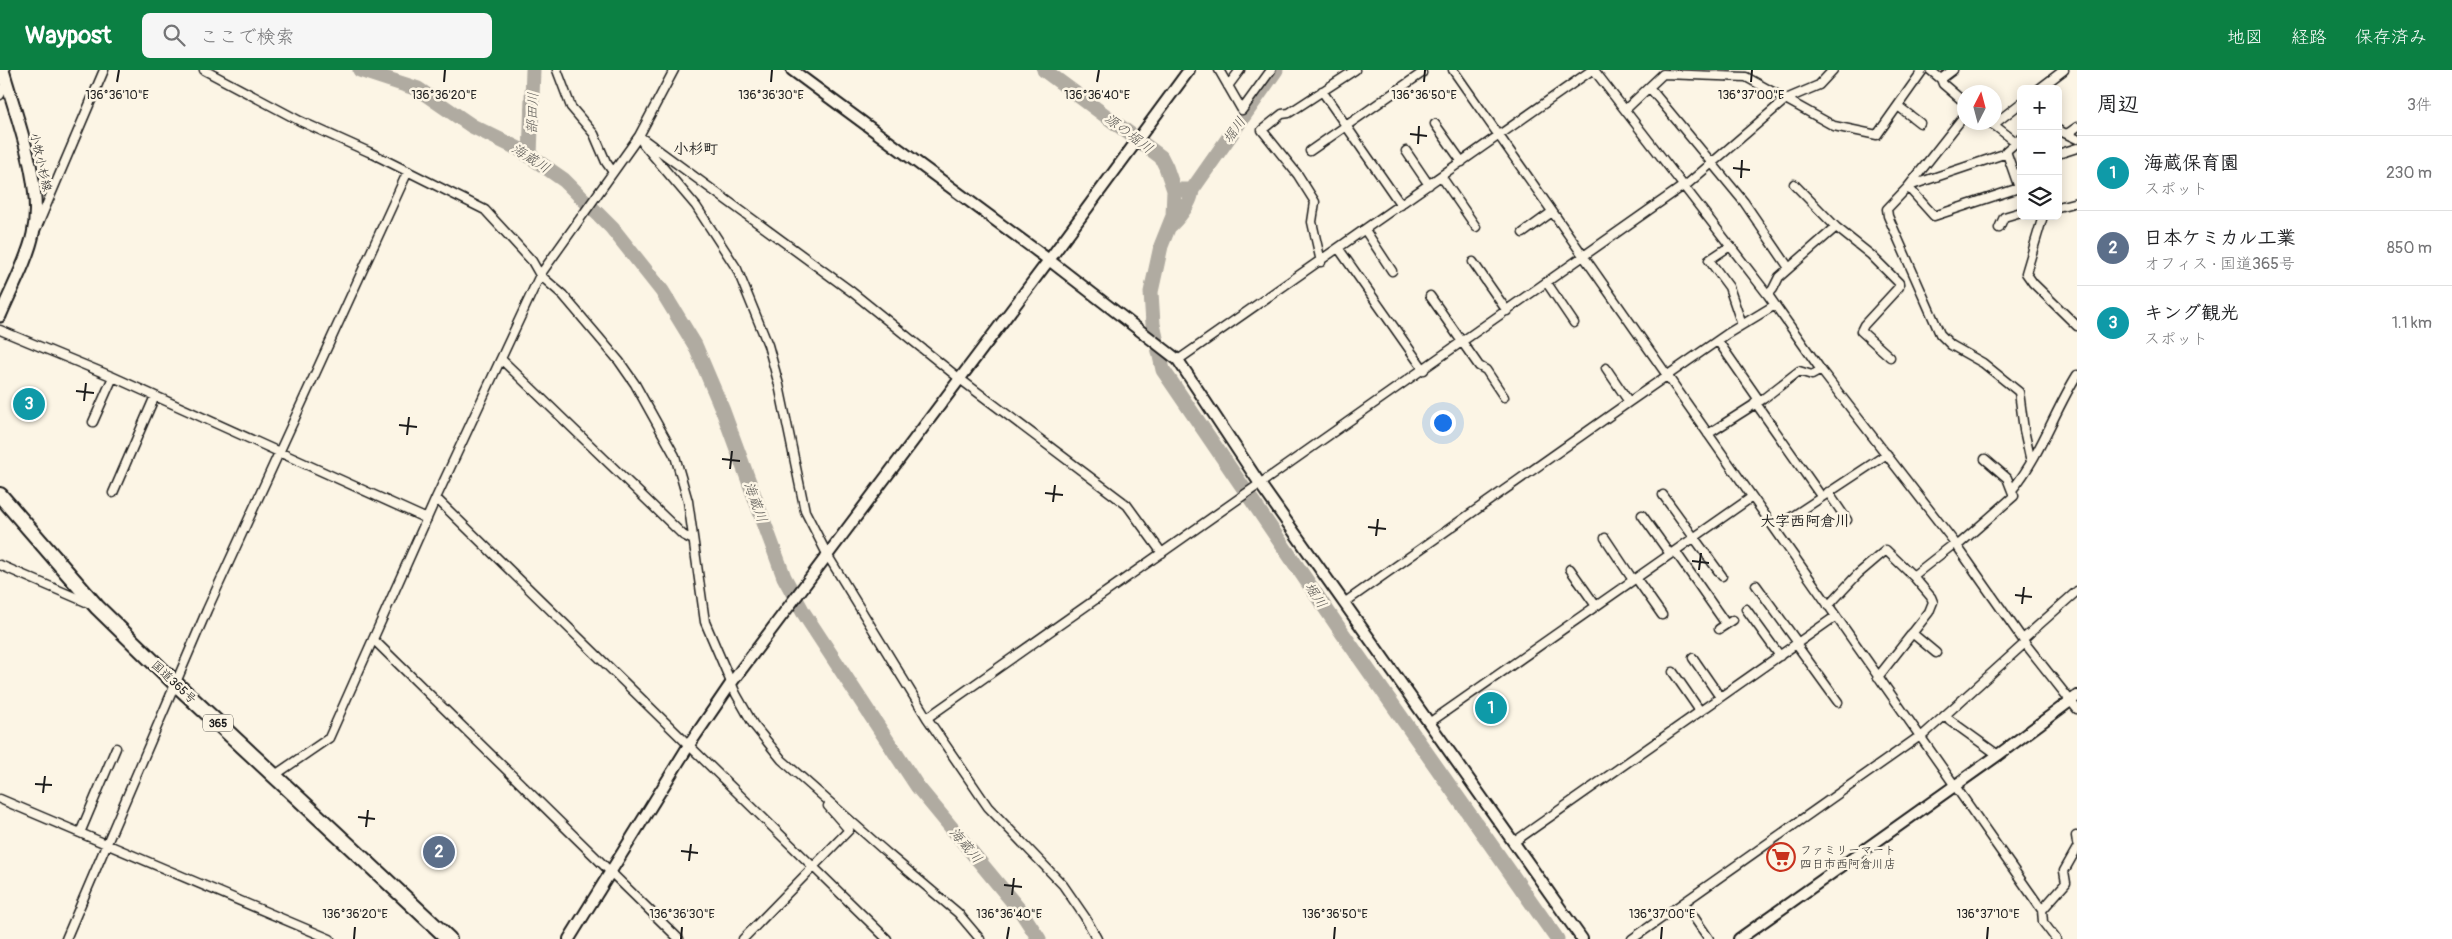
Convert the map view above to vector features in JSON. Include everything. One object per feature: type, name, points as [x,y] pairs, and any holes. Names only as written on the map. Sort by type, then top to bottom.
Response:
[{"type":"highway","name":"国道365号","points":[[0,494],[97,607],[175,683],[450,939]]},
{"type":"main road","name":"小牧小杉線","points":[[0,316],[33,236],[35,201],[33,182],[4,76]]},
{"type":"street","points":[[33,236],[104,70]]},
{"type":"street","points":[[204,70],[308,126],[408,171],[485,210],[532,261],[540,275],[563,295],[619,361],[661,427],[675,456],[682,476],[705,622],[732,682],[759,734],[782,760],[816,791],[958,912],[980,939]]},
{"type":"street","points":[[557,70],[571,107],[594,134],[612,172]]},
{"type":"street","points":[[275,775],[328,738],[436,498],[540,275],[639,136],[674,70]]},
{"type":"street","points":[[792,70],[1049,260],[1178,360],[1258,485],[1582,939]]},
{"type":"street","points":[[569,939],[689,745],[732,682],[828,556],[1189,70]]},
{"type":"street","points":[[1219,70],[1242,110],[1271,70]]},
{"type":"street","points":[[1228,86],[1240,70]]},
{"type":"street","points":[[1321,262],[1312,222],[1315,202],[1298,174],[1262,130],[1282,114],[1289,113],[1355,70]]},
{"type":"street","points":[[1453,70],[1498,137],[2042,910],[2043,922],[2056,939]]},
{"type":"street","points":[[1178,360],[1321,262],[1593,70],[1768,295],[1821,370],[1956,545],[2024,641],[2073,699],[2077,709]]},
{"type":"street","points":[[1746,77],[1751,70]]},
{"type":"street","points":[[927,718],[1684,186],[1713,164],[1786,99],[1819,85],[1833,70]]},
{"type":"street","points":[[1625,110],[1650,87],[1662,72],[1691,72],[1746,77],[1834,126],[1877,135],[1922,70]]},
{"type":"street","points":[[1930,70],[1957,96]]},
{"type":"street","points":[[1941,79],[1952,70]]},
{"type":"street","points":[[2044,85],[2064,70]]},
{"type":"street","points":[[1310,152],[1422,73]]},
{"type":"street","points":[[0,96],[4,76]]},
{"type":"street","points":[[1650,87],[1744,202],[1789,268]]},
{"type":"street","points":[[1322,91],[1401,205]]},
{"type":"street","points":[[1898,106],[1920,123]]},
{"type":"street","points":[[2002,117],[2017,106]]},
{"type":"street","points":[[1435,124],[1462,162]]},
{"type":"street","points":[[1957,125],[1887,209],[1888,216],[1940,334],[1951,345],[1982,363],[2019,392],[2031,462]]},
{"type":"street","points":[[2067,134],[2077,127]]},
{"type":"street","points":[[2002,130],[2017,139]]},
{"type":"street","points":[[2062,132],[2077,139]]},
{"type":"street","points":[[639,136],[852,292],[960,379],[1127,505],[1162,553]]},
{"type":"street","points":[[639,136],[644,145],[696,206],[737,269],[768,345],[779,385],[805,511],[828,556],[927,718],[988,806],[1013,835],[1063,885],[1085,917],[1097,939]]},
{"type":"street","points":[[2007,153],[2006,151],[2017,141]]},
{"type":"street","points":[[2062,153],[2077,148]]},
{"type":"street","points":[[1406,151],[1429,185]]},
{"type":"street","points":[[1908,186],[2007,153]]},
{"type":"street","points":[[2007,153],[2017,168]]},
{"type":"street","points":[[66,939],[175,683],[408,171]]},
{"type":"street","points":[[1908,186],[1934,216],[2019,188],[2018,175]]},
{"type":"street","points":[[1441,176],[1476,227]]},
{"type":"street","points":[[1794,184],[1836,227],[1871,255],[1899,283],[1899,287],[1864,325],[1861,331],[1890,357]]},
{"type":"street","points":[[2062,206],[2077,202]]},
{"type":"street","points":[[1523,233],[1552,212]]},
{"type":"street","points":[[1999,228],[2004,217],[2017,213]]},
{"type":"street","points":[[2042,220],[2026,273],[2033,283],[2077,326]]},
{"type":"street","points":[[1768,295],[1774,289],[1779,277],[1836,227]]},
{"type":"street","points":[[1365,230],[1392,271]]},
{"type":"street","points":[[1730,246],[1709,260],[1729,287],[1742,325]]},
{"type":"street","points":[[1339,249],[1424,370]]},
{"type":"street","points":[[1473,262],[1507,311]]},
{"type":"street","points":[[1547,283],[1574,323]]},
{"type":"street","points":[[1430,296],[1462,343],[1504,397]]},
{"type":"street","points":[[1344,603],[1718,341],[1775,305]]},
{"type":"street","points":[[0,330],[113,377],[427,519]]},
{"type":"street","points":[[1718,341],[1757,401],[1824,494],[1847,520]]},
{"type":"street","points":[[501,359],[683,535],[693,540]]},
{"type":"street","points":[[1606,368],[1630,402]]},
{"type":"street","points":[[1708,434],[1799,371],[1812,375],[1821,370]]},
{"type":"street","points":[[2012,490],[2031,462],[2064,395],[2077,375]]},
{"type":"street","points":[[94,422],[113,377]]},
{"type":"street","points":[[114,493],[155,396]]},
{"type":"street","points":[[1774,528],[1887,454]]},
{"type":"street","points":[[1913,576],[1930,560],[1956,545],[2014,496],[2007,478],[1985,458]]},
{"type":"street","points":[[1663,495],[1722,576]]},
{"type":"street","points":[[1429,724],[1752,497]]},
{"type":"street","points":[[436,498],[887,939]]},
{"type":"street","points":[[1642,515],[1672,553],[1722,627],[1733,620]]},
{"type":"street","points":[[1605,538],[1662,615]]},
{"type":"street","points":[[1828,606],[1858,574],[1886,550],[1913,576],[1933,602],[1929,612],[1878,676]]},
{"type":"street","points":[[0,566],[97,607]]},
{"type":"street","points":[[1570,569],[1596,606]]},
{"type":"street","points":[[1756,585],[1838,702]]},
{"type":"street","points":[[1632,939],[1920,736],[1944,716],[2077,591]]},
{"type":"street","points":[[1746,609],[1780,656]]},
{"type":"street","points":[[1514,842],[1836,616]]},
{"type":"street","points":[[1912,633],[1936,652]]},
{"type":"street","points":[[373,639],[679,939]]},
{"type":"street","points":[[1693,658],[1720,697]]},
{"type":"street","points":[[1673,672],[1700,711]]},
{"type":"street","points":[[1739,939],[1998,755],[2073,699]]},
{"type":"street","points":[[1944,716],[1998,755]]},
{"type":"street","points":[[80,833],[116,748]]},
{"type":"street","points":[[743,939],[849,830],[816,791]]},
{"type":"street","points":[[0,799],[330,939]]},
{"type":"street","points":[[2076,836],[2077,843]]},
{"type":"street","points":[[2042,910],[2066,883],[2064,871],[2077,848]]},
{"type":"street","points":[[1684,903],[1709,939]]},
{"type":"street","points":[[2045,939],[2050,932]]},
{"type":"waterway","name":"海蔵川","points":[[360,70],[418,89],[472,126],[521,150],[564,180],[612,228],[662,291],[695,345],[723,411],[784,577],[803,612],[917,786],[1022,913],[1039,939]]},
{"type":"waterway","name":"部田川","points":[[530,156],[533,70]]},
{"type":"waterway","name":"堀川","points":[[1044,70],[1161,157],[1174,190],[1173,216],[1161,246],[1151,292],[1153,324],[1163,370],[1343,634],[1557,939]]},
{"type":"waterway","name":"堀川","points":[[1174,190],[1192,190],[1276,70]]},
{"type":"waterway","name":"堀川","points":[[1171,225],[1187,204],[1192,190]]},
{"type":"place","name":"キング観光","points":[[29,404]]},
{"type":"place","name":"海蔵保育園","points":[[1491,708]]},
{"type":"place","name":"日本ケミカル工業","points":[[439,852]]},
{"type":"place","name":"ファミリーマート 四日市西阿倉川店","points":[[1781,857]]},
{"type":"district","name":"小杉町","points":[[696,149]]},
{"type":"district","name":"大字西阿倉川","points":[[1805,521]]},
{"type":"water label","name":"源の堀川","points":[[1129,133]]}]
